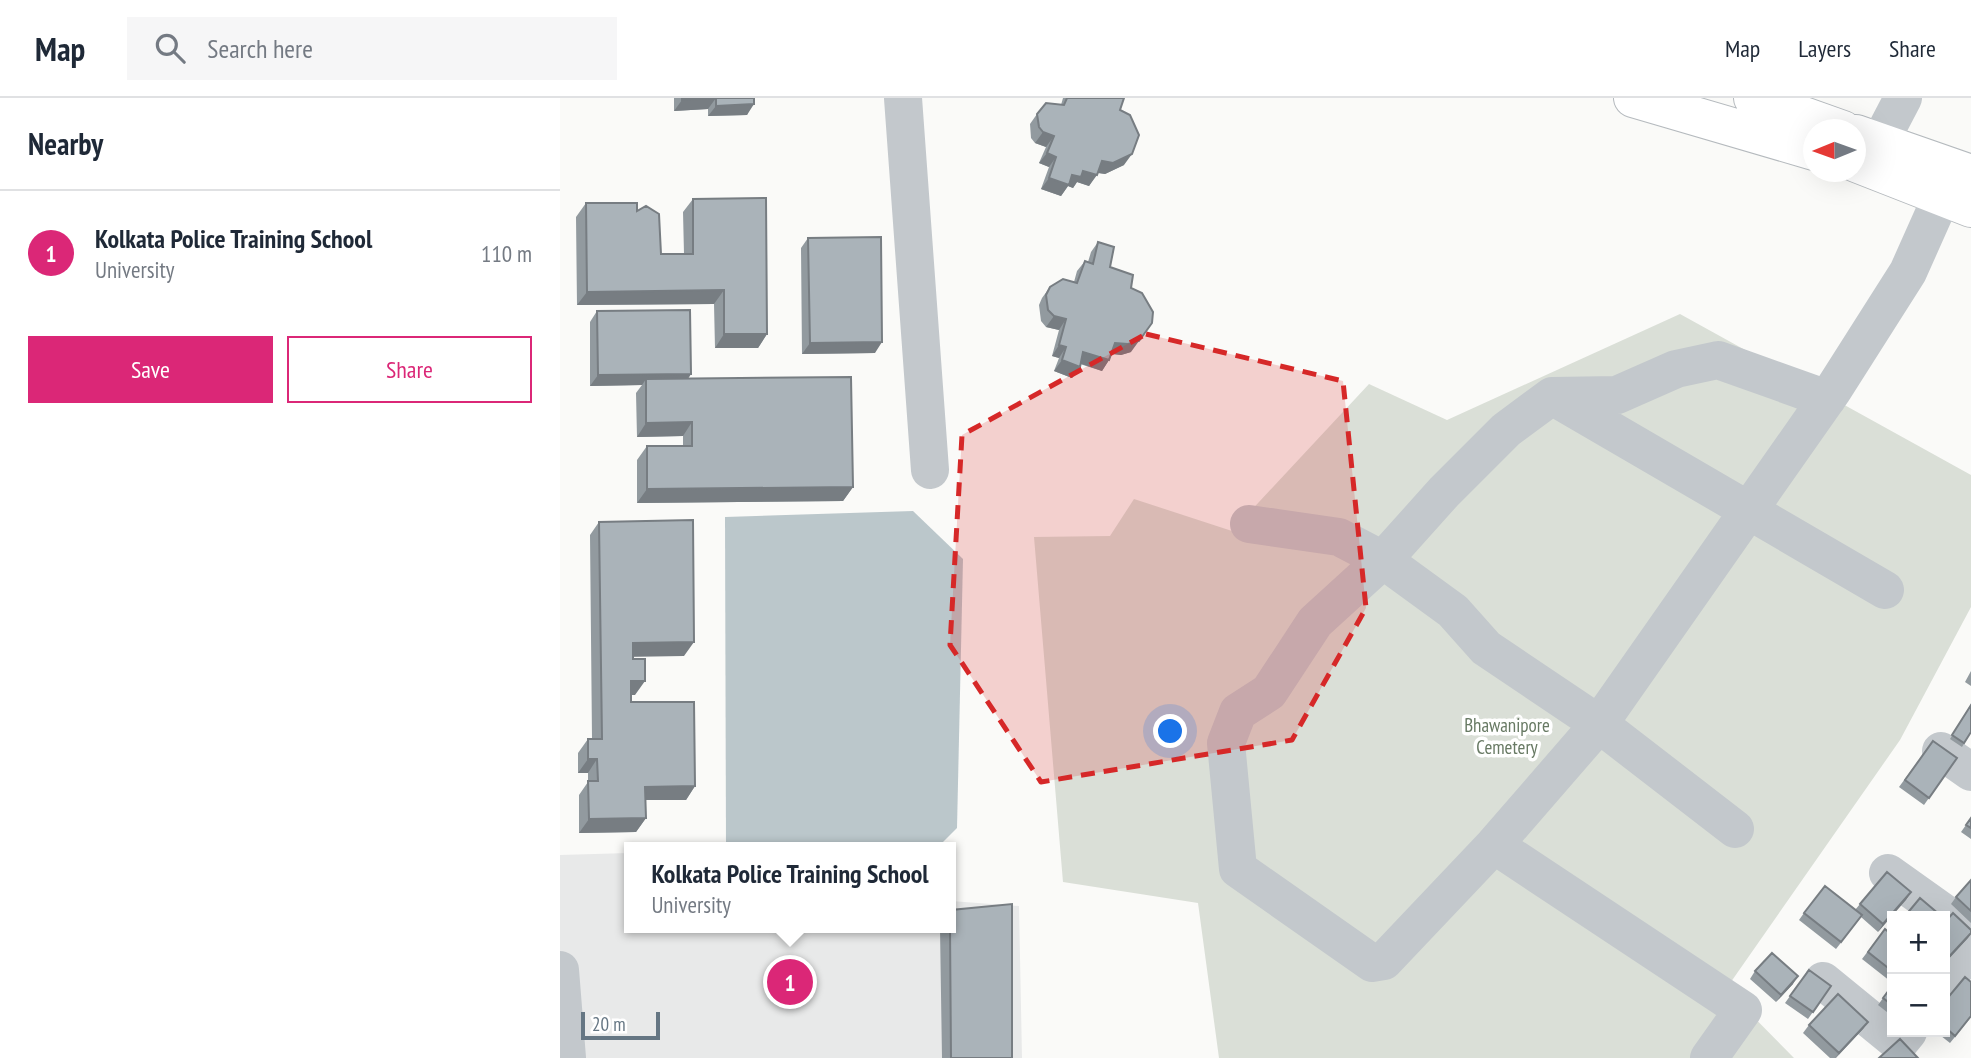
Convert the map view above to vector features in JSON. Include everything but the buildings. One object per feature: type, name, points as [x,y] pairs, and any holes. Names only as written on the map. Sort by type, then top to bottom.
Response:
[{"type":"main road","points":[[1633,98],[1803,148]]},
{"type":"main road","points":[[1753,98],[1812,119]]},
{"type":"main road","points":[[1866,147],[1971,174]]},
{"type":"main road","points":[[1866,147],[1956,203]]},
{"type":"street","points":[[903,98],[930,470]]},
{"type":"street","points":[[1866,144],[1903,98]]},
{"type":"street","points":[[1827,399],[1718,360],[1676,369],[1616,395],[1552,396],[1506,430],[1444,492],[1383,560],[1315,622],[1269,692],[1238,712],[1226,743],[1238,869],[1371,963],[1384,961],[1494,845],[1599,724],[1827,399],[1908,272],[1956,203]]},
{"type":"street","points":[[1552,396],[1885,590]]},
{"type":"street","points":[[1249,524],[1339,537],[1383,560],[1453,611],[1486,648],[1599,724],[1735,829]]},
{"type":"street","points":[[1494,845],[1743,1010],[1709,1058]]},
{"type":"street","points":[[1888,873],[1971,932]]},
{"type":"street","points":[[1950,975],[1971,947]]},
{"type":"street","points":[[560,970],[567,1058]]},
{"type":"street","points":[[1823,981],[1887,1033]]},
{"type":"highlighted area","points":[[1146,334],[1343,381],[1366,608],[1292,740],[1041,782],[950,645],[962,435]]},
{"type":"shaded area","points":[[913,511],[963,559],[957,828],[943,842],[726,842],[725,517]]},
{"type":"shaded area","points":[[624,853],[624,933],[956,933],[956,901],[1019,906],[1022,1058],[560,1058],[560,855]]},
{"type":"green space","name":"Bhawanipore Cemetery","points":[[1680,314],[1971,475],[1971,607],[1900,740],[1726,989],[1794,1058],[1219,1058],[1198,903],[1063,882],[1034,537],[1110,536],[1134,499],[1232,531],[1369,384],[1447,420]]},
{"type":"place","name":"Kolkata Police Training School","points":[[790,982]]}]
